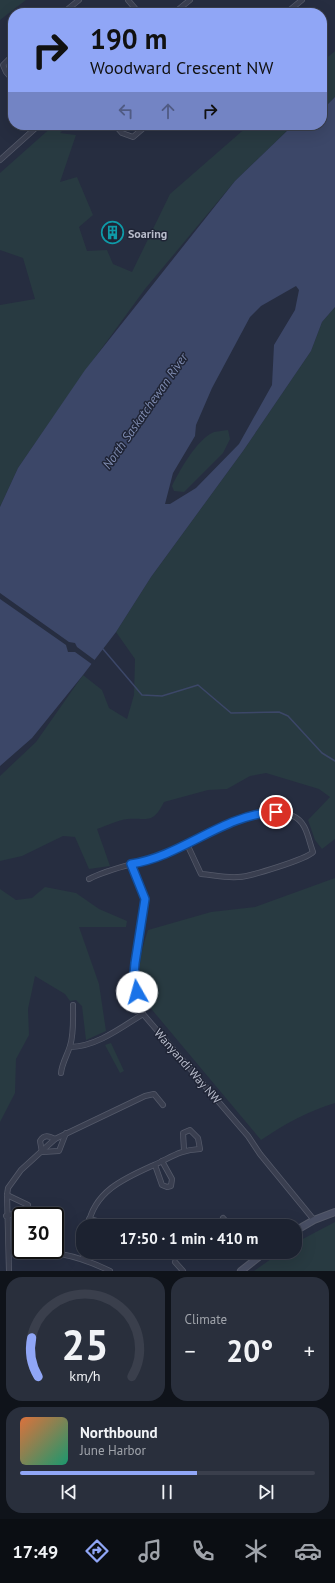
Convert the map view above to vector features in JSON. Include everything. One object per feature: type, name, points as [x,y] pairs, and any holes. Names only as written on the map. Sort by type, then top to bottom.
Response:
[{"type":"street","points":[[69,8],[79,0]]},
{"type":"street","points":[[128,0],[135,8]]},
{"type":"street","points":[[180,8],[190,0]]},
{"type":"street","points":[[292,8],[302,0]]},
{"type":"street","points":[[8,60],[3,64],[8,74]]},
{"type":"street","points":[[1,158],[33,130]]},
{"type":"street","points":[[119,130],[122,133],[133,137],[141,130]]},
{"type":"street","points":[[89,879],[109,870],[162,855],[224,825],[266,812],[276,812],[294,817],[303,823],[313,852],[306,857],[260,872],[240,877],[223,878],[201,874],[187,844]]},
{"type":"street","name":"Wanyandi Way NW","points":[[131,864],[145,899],[134,975],[143,1014],[248,1136],[260,1154],[314,1220]]},
{"type":"street","points":[[61,1073],[62,1063],[70,1047],[73,1005]]},
{"type":"street","points":[[70,1047],[79,1047],[96,1041],[143,1014]]},
{"type":"street","points":[[9,1271],[6,1216],[7,1195],[8,1188],[21,1170],[55,1139],[145,1096],[154,1094],[162,1105]]},
{"type":"street","points":[[89,1219],[94,1207],[116,1184],[132,1174],[155,1165],[184,1150],[200,1149],[198,1138],[190,1130],[183,1133],[184,1150]]},
{"type":"street","points":[[42,1152],[57,1152],[61,1149],[66,1133]]},
{"type":"street","points":[[42,1152],[40,1141],[42,1138],[48,1136],[55,1139]]},
{"type":"street","points":[[155,1165],[162,1185],[165,1187],[170,1186],[172,1179],[162,1161]]},
{"type":"street","points":[[6,1216],[26,1210],[28,1206],[7,1195]]},
{"type":"street","points":[[302,1227],[314,1220],[335,1212]]},
{"type":"street","points":[[9,1252],[42,1250],[76,1257]]},
{"type":"street","points":[[83,1259],[110,1271]]},
{"type":"street","points":[[241,1271],[252,1259]]},
{"type":"street","points":[[175,1262],[183,1271]]},
{"type":"shaded area","points":[[0,0],[26,0],[16,8],[8,8],[8,14],[0,20]]},
{"type":"shaded area","points":[[335,51],[335,97],[327,105],[327,58]]},
{"type":"shaded area","points":[[48,130],[63,130],[60,133],[76,135],[60,182],[77,177],[93,215],[79,227],[87,251],[107,250],[113,264],[132,272],[170,194],[243,130],[288,130],[235,181],[145,289],[83,374],[18,468],[0,507],[0,305],[35,299],[23,258],[0,250],[0,173]]},
{"type":"shaded area","points":[[335,307],[335,839],[322,849],[315,840],[308,820],[330,797],[319,789],[266,773],[250,776],[227,789],[208,790],[164,802],[157,814],[153,817],[145,819],[128,819],[97,829],[110,866],[89,869],[75,837],[63,836],[22,856],[0,861],[0,776],[36,742],[83,675],[102,690],[109,708],[127,719],[134,695],[135,659],[116,632],[151,577],[243,451],[311,351],[322,322]]},
{"type":"shaded area","points":[[228,430],[230,439],[223,453],[184,492],[174,491],[172,486],[175,480],[189,456],[200,442],[212,433]]},
{"type":"shaded area","points":[[335,878],[335,1103],[297,1118],[261,1140],[148,1005],[141,985],[140,976],[142,950],[148,930],[211,912],[255,907]]},
{"type":"shaded area","points":[[45,887],[76,893],[99,909],[127,921],[126,927],[79,927],[99,984],[106,1031],[86,1040],[82,1006],[76,1000],[70,1001],[65,994],[35,976],[28,1009],[29,1035],[16,1059],[15,1093],[0,1122],[0,889],[16,900],[32,898]]},
{"type":"shaded area","points":[[111,1043],[124,1071],[120,1073],[105,1045]]},
{"type":"shaded area","points":[[335,1222],[335,1271],[254,1271],[271,1259],[302,1259],[302,1239]]},
{"type":"water","name":"North Saskatchewan River","points":[[335,97],[335,307],[322,322],[311,351],[243,451],[151,577],[116,632],[32,738],[0,766],[0,507],[18,468],[85,370],[235,181],[288,130],[327,130],[327,105]],"holes":[[[296,286],[299,290],[295,310],[274,345],[272,385],[239,444],[196,488],[170,504],[165,504],[173,473],[195,436],[196,425],[212,388],[250,317],[261,306]]]},
{"type":"pier","points":[[0,593],[69,642],[75,643],[77,647],[96,661],[93,665],[75,652],[68,652],[66,645],[0,599]]},
{"type":"waterway","points":[[103,649],[142,695],[162,696],[198,685],[231,713],[279,712],[288,716],[322,753],[335,761]]},
{"type":"place","name":"Soaring","points":[[112,233]]},
{"type":"route","points":[[137,992],[134,975],[135,963],[145,899],[141,885],[131,864],[162,855],[224,825],[266,812],[276,812]]}]
